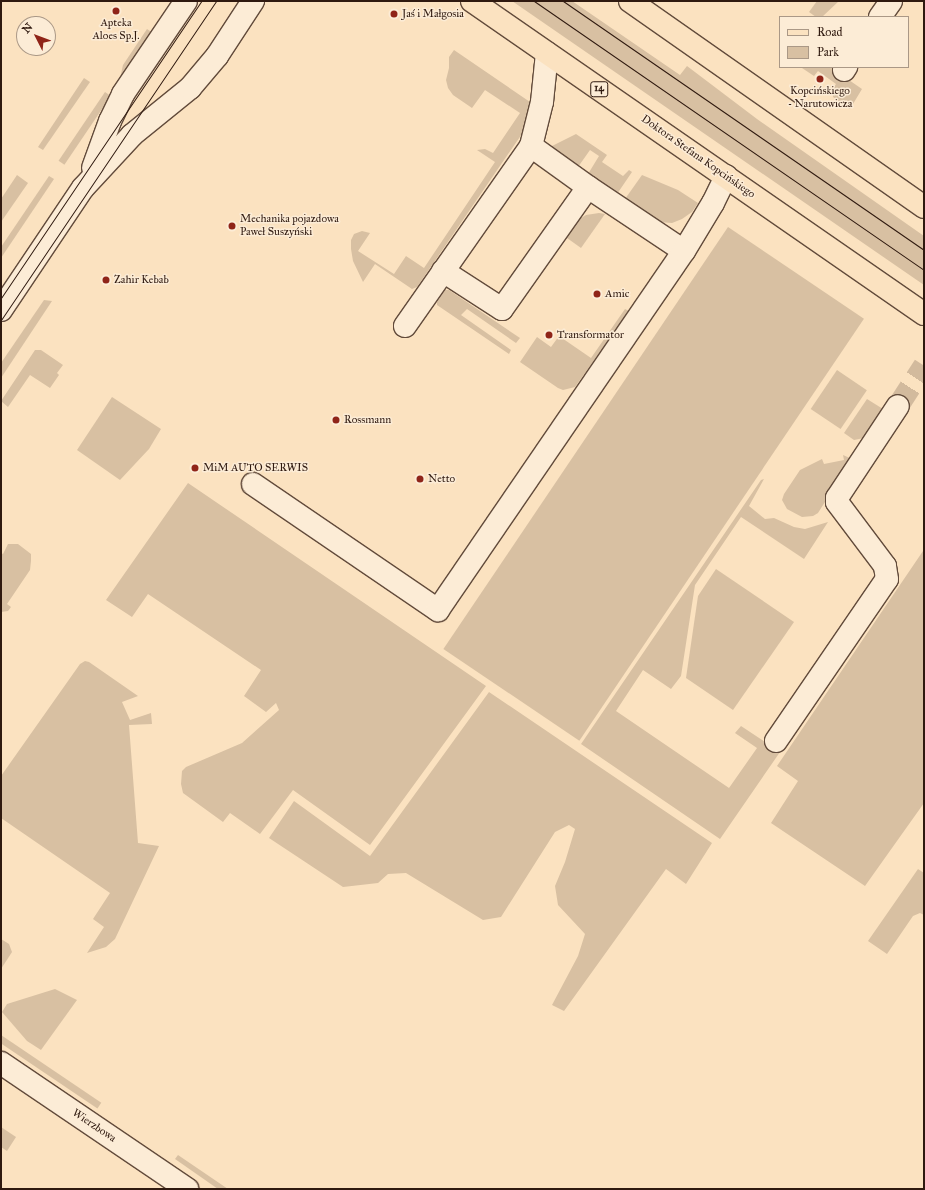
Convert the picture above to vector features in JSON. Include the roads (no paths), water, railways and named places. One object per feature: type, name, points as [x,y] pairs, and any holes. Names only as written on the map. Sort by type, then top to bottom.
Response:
[{"type":"main road","name":"Doktora Stefana Kopcińskiego","points":[[472,1],[924,314]]},
{"type":"main road","points":[[630,1],[924,207]]},
{"type":"street","points":[[1,310],[83,188],[95,163],[110,121],[123,94],[186,1]]},
{"type":"street","points":[[83,188],[132,135],[190,88],[217,56],[253,1]]},
{"type":"street","points":[[881,16],[891,1]]},
{"type":"street","points":[[405,326],[530,146],[542,102],[547,53]]},
{"type":"street","points":[[530,146],[588,187],[684,251]]},
{"type":"street","points":[[253,484],[438,610],[684,251],[713,203],[726,176]]},
{"type":"street","points":[[443,271],[502,309],[588,187]]},
{"type":"street","points":[[776,741],[887,579],[885,566],[840,506],[837,498],[898,406]]},
{"type":"street","name":"Wierzbowa","points":[[1,1063],[187,1189]]},
{"type":"tunnel","points":[[898,406],[924,366]]},
{"type":"tram line","points":[[1,298],[201,1]]},
{"type":"tram line","points":[[1,320],[216,1]]},
{"type":"tram line","points":[[534,1],[924,270]]},
{"type":"tram line","points":[[563,1],[924,250]]},
{"type":"place","name":"Apteka Aloes Sp.J.","points":[[116,11]]},
{"type":"place","name":"Jaś i Małgosia","points":[[394,14]]},
{"type":"place","name":"Kopcińskiego - Narutowicza","points":[[820,79]]},
{"type":"place","name":"Mechanika pojazdowa Paweł Suszyński","points":[[232,226]]},
{"type":"place","name":"Zahir Kebab","points":[[106,280]]},
{"type":"place","name":"Amic","points":[[597,294]]},
{"type":"place","name":"Transformator","points":[[549,335]]},
{"type":"place","name":"Rossmann","points":[[336,420]]},
{"type":"place","name":"MiM AUTO SERWIS","points":[[195,468]]},
{"type":"place","name":"Netto","points":[[420,479]]}]
